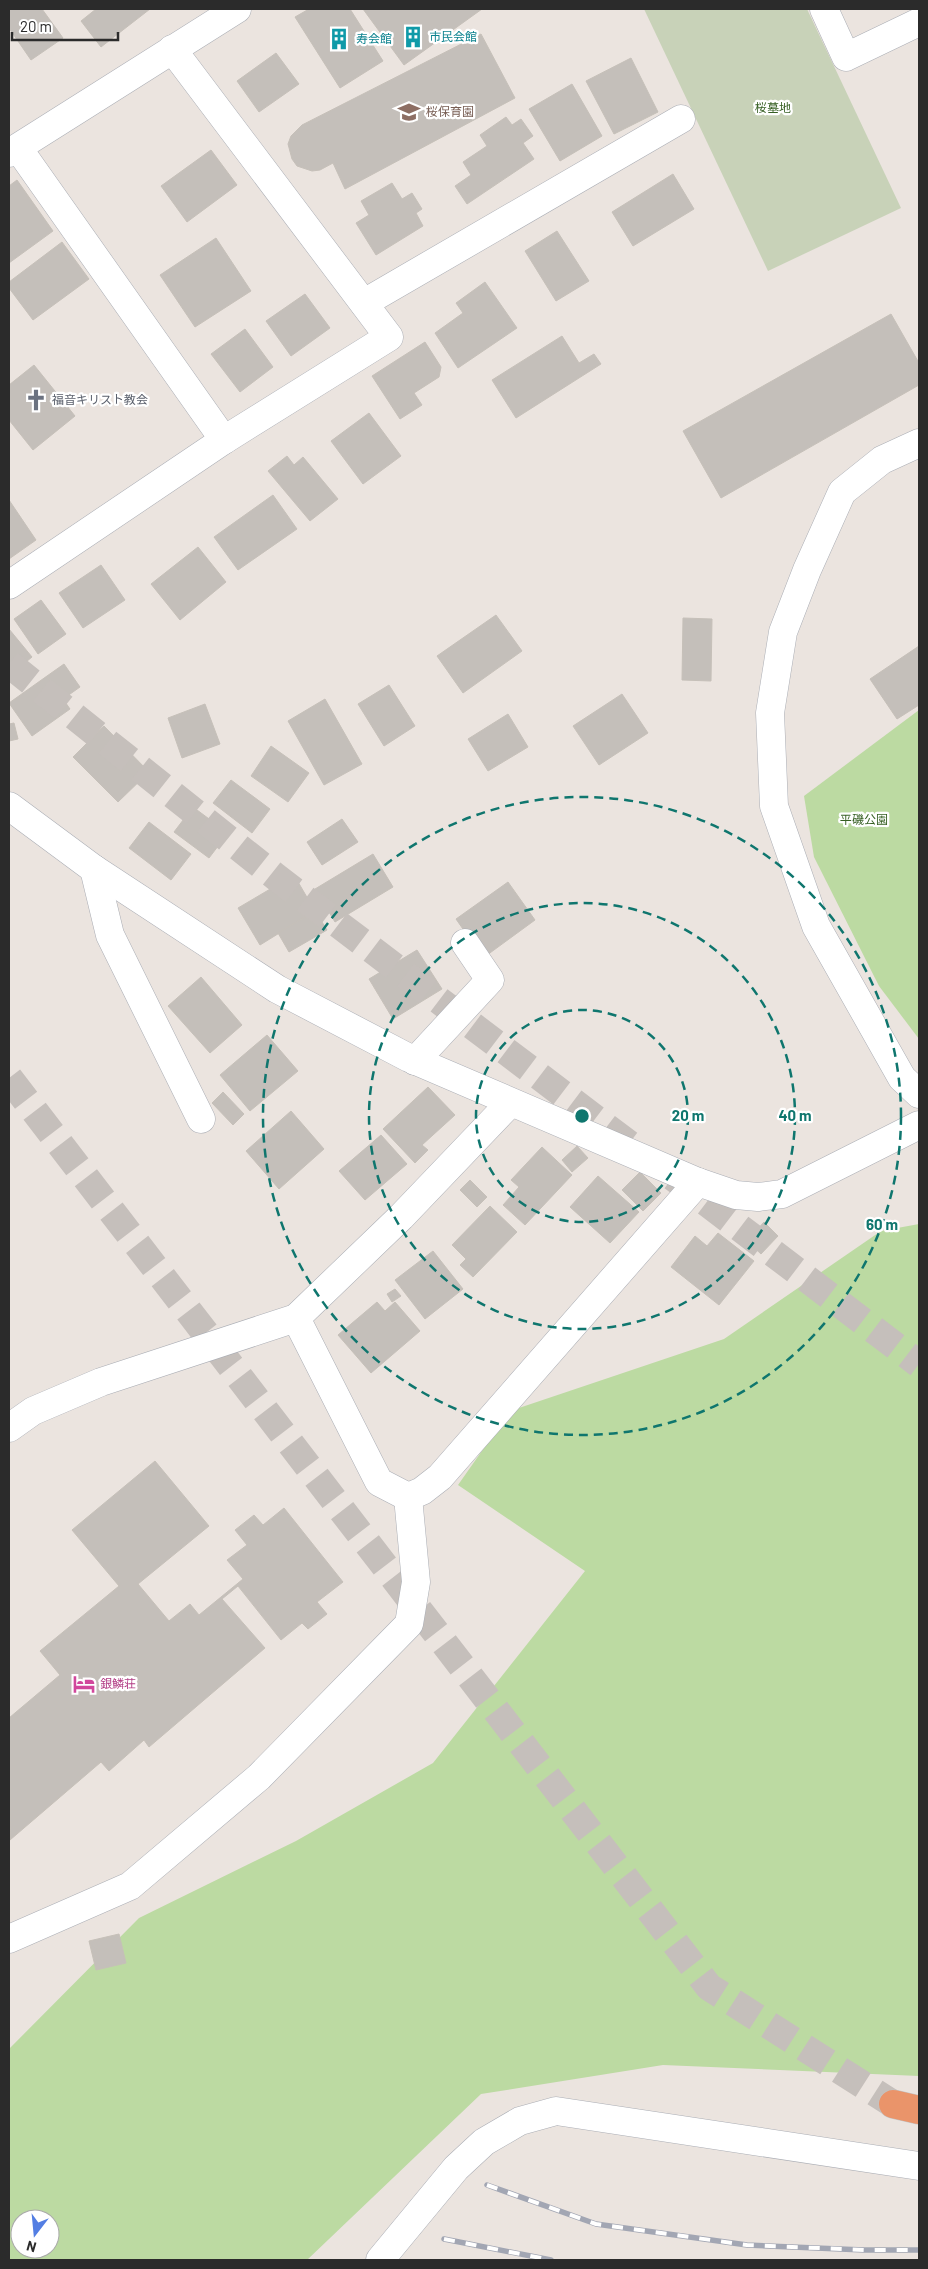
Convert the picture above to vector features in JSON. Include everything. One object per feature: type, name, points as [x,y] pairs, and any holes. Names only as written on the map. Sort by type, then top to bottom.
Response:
[{"type":"highway","points":[[893,2104],[919,2110]]},
{"type":"street","points":[[224,440],[13,151],[237,9]]},
{"type":"street","points":[[824,9],[846,56],[919,22]]},
{"type":"street","points":[[9,585],[224,440],[388,337],[172,49]]},
{"type":"street","points":[[364,303],[681,119]]},
{"type":"street","points":[[919,444],[882,460],[842,492],[807,570],[783,632],[770,713],[774,806],[816,926],[902,1078],[919,1094]]},
{"type":"street","points":[[9,806],[94,869],[277,989],[415,1062],[698,1182],[736,1195],[758,1197],[782,1194],[919,1125]]},
{"type":"street","points":[[94,869],[110,935],[201,1119]]},
{"type":"street","points":[[415,1062],[490,980],[465,943]]},
{"type":"street","points":[[9,1428],[33,1411],[101,1382],[296,1318],[401,1216],[510,1103]]},
{"type":"street","points":[[408,1497],[422,1491],[440,1477],[698,1182]]},
{"type":"street","points":[[296,1318],[379,1482],[408,1497]]},
{"type":"street","points":[[9,1939],[130,1886],[259,1777],[409,1624],[416,1582],[408,1497]]},
{"type":"street","points":[[380,2260],[456,2168],[484,2142],[520,2121],[556,2111],[919,2166]]},
{"type":"green space","name":"桜墓地","points":[[644,9],[807,9],[901,208],[768,271]]},
{"type":"green space","name":"平磯公園","points":[[919,710],[919,1039],[879,986],[814,857],[804,796]]},
{"type":"green space","points":[[919,1224],[919,2076],[663,2065],[481,2094],[307,2260],[9,2260],[9,2049],[139,1918],[296,1841],[433,1763],[585,1571],[458,1485],[510,1411],[724,1339],[881,1231]]},
{"type":"building","points":[[9,9],[42,9],[63,38],[31,60],[9,28]]},
{"type":"building","points":[[96,9],[150,9],[101,47],[81,21]]},
{"type":"building","name":"寿会館","points":[[309,9],[350,9],[383,61],[340,88],[295,17]]},
{"type":"building","name":"市民会館","points":[[363,9],[482,9],[404,65]]},
{"type":"building","name":"桜保育園","points":[[481,34],[515,98],[345,189],[333,163],[320,170],[312,171],[297,166],[292,159],[288,144],[291,136],[302,125]]},
{"type":"building","points":[[276,53],[299,84],[259,112],[237,81]]},
{"type":"building","points":[[631,58],[658,112],[614,134],[586,81]]},
{"type":"building","points":[[572,84],[602,136],[560,161],[529,109]]},
{"type":"building","points":[[506,117],[512,125],[521,119],[533,136],[523,143],[534,159],[467,204],[455,186],[471,175],[463,162],[487,146],[480,135]]},
{"type":"building","points":[[211,150],[237,185],[187,222],[161,186]]},
{"type":"building","points":[[673,174],[694,209],[633,246],[612,212]]},
{"type":"building","points":[[17,180],[53,231],[9,263],[9,186]]},
{"type":"building","points":[[392,183],[402,199],[412,193],[422,209],[416,213],[423,226],[376,255],[356,223],[369,215],[361,201]]},
{"type":"building","points":[[557,231],[589,281],[556,301],[525,251]]},
{"type":"building","points":[[216,238],[251,291],[195,327],[160,275]]},
{"type":"building","points":[[62,242],[89,279],[33,320],[9,288],[9,282]]},
{"type":"building","points":[[485,282],[517,328],[458,368],[435,333],[463,313],[456,303]]},
{"type":"building","points":[[305,294],[330,328],[291,356],[266,321]]},
{"type":"building","points":[[891,314],[919,363],[919,385],[721,498],[683,431]]},
{"type":"building","points":[[245,329],[273,367],[240,392],[211,354]]},
{"type":"building","points":[[562,336],[579,363],[594,354],[601,364],[516,418],[492,380]]},
{"type":"building","points":[[425,342],[441,367],[439,377],[414,393],[422,405],[400,419],[372,376]]},
{"type":"building","name":"福音キリスト教会","points":[[34,365],[75,416],[33,450],[9,420],[9,385]]},
{"type":"building","points":[[369,413],[401,456],[363,484],[331,441]]},
{"type":"building","points":[[287,456],[294,465],[303,457],[338,499],[310,521],[268,471]]},
{"type":"building","points":[[273,495],[297,529],[238,570],[214,537]]},
{"type":"building","points":[[9,500],[36,540],[9,559]]},
{"type":"building","points":[[198,547],[226,582],[180,620],[151,584]]},
{"type":"building","points":[[101,565],[125,600],[83,628],[59,593]]},
{"type":"building","points":[[41,600],[66,634],[38,654],[14,619]]},
{"type":"building","points":[[496,615],[522,651],[463,693],[437,656]]},
{"type":"building","points":[[683,618],[712,619],[711,681],[682,680]]},
{"type":"building","points":[[9,629],[32,657],[9,676]]},
{"type":"building","points":[[919,646],[919,705],[897,719],[870,679]]},
{"type":"building","points":[[64,664],[80,687],[63,699],[47,676]]},
{"type":"building","points":[[47,676],[70,709],[32,736],[9,703]]},
{"type":"building","points":[[389,685],[415,726],[384,746],[358,704]]},
{"type":"building","points":[[622,694],[648,733],[599,765],[573,726]]},
{"type":"building","points":[[325,699],[362,764],[324,785],[288,721]]},
{"type":"building","points":[[205,704],[220,744],[182,758],[168,718]]},
{"type":"building","points":[[508,714],[528,747],[488,771],[468,739]]},
{"type":"building","points":[[14,723],[18,739],[9,741],[9,724]]},
{"type":"building","points":[[104,726],[149,772],[118,802],[73,757]]},
{"type":"building","points":[[271,746],[309,773],[288,802],[251,776]]},
{"type":"building","points":[[231,780],[270,809],[252,833],[213,803]]},
{"type":"building","points":[[193,807],[228,833],[209,858],[174,832]]},
{"type":"building","points":[[342,819],[358,842],[322,865],[307,842]]},
{"type":"building","points":[[149,822],[191,854],[171,880],[129,848]]},
{"type":"building","points":[[373,854],[393,887],[335,922],[315,889]]},
{"type":"building","points":[[294,875],[315,911],[260,945],[238,908]]},
{"type":"building","points":[[508,882],[535,920],[483,958],[456,919]]},
{"type":"building","points":[[315,911],[327,930],[289,952],[278,933]]},
{"type":"building","points":[[417,950],[442,989],[393,1019],[369,979]]},
{"type":"building","points":[[201,977],[242,1025],[210,1053],[168,1006]]},
{"type":"building","points":[[267,1035],[298,1071],[250,1111],[220,1075]]},
{"type":"building","points":[[428,1087],[455,1115],[422,1145],[428,1150],[415,1163],[383,1129]]},
{"type":"building","points":[[223,1092],[244,1114],[233,1125],[212,1103]]},
{"type":"building","points":[[291,1111],[324,1149],[279,1189],[246,1151]]},
{"type":"building","points":[[381,1135],[407,1164],[365,1200],[339,1171]]},
{"type":"building","points":[[577,1146],[588,1158],[572,1172],[562,1160]]},
{"type":"building","points":[[542,1147],[572,1175],[525,1225],[503,1205],[519,1187],[511,1180]]},
{"type":"building","points":[[640,1172],[661,1193],[643,1211],[622,1190]]},
{"type":"building","points":[[598,1176],[639,1212],[610,1243],[570,1207]]},
{"type":"building","points":[[470,1180],[487,1197],[477,1207],[460,1190]]},
{"type":"building","points":[[490,1206],[517,1232],[473,1277],[460,1265],[466,1259],[452,1245]]},
{"type":"building","points":[[764,1222],[778,1236],[761,1254],[747,1241]]},
{"type":"building","points":[[718,1233],[754,1261],[719,1305],[671,1267],[695,1236],[707,1246]]},
{"type":"building","points":[[433,1251],[463,1289],[425,1319],[395,1280]]},
{"type":"building","points":[[395,1289],[401,1296],[392,1302],[387,1294]]},
{"type":"building","points":[[377,1302],[385,1311],[395,1302],[420,1331],[371,1373],[338,1335]]},
{"type":"building","points":[[155,1461],[209,1526],[138,1584],[169,1621],[190,1604],[199,1615],[243,1579],[227,1560],[247,1545],[235,1530],[254,1515],[263,1525],[284,1508],[343,1582],[317,1602],[327,1614],[308,1629],[302,1623],[281,1640],[238,1586],[222,1599],[265,1648],[149,1747],[144,1740],[109,1771],[101,1762],[10,1840],[9,1718],[60,1675],[40,1651],[119,1586],[72,1530]]},
{"type":"building","points":[[119,1934],[126,1963],[96,1970],[89,1941]]},
{"type":"tunnel","points":[[9,664],[276,877],[638,1151]]},
{"type":"tunnel","points":[[9,1078],[709,1987],[893,2104]]},
{"type":"tunnel","points":[[673,1177],[919,1364]]},
{"type":"railway","points":[[487,2185],[596,2224],[747,2245],[864,2250],[919,2250]]},
{"type":"railway","points":[[444,2239],[551,2260]]},
{"type":"place","name":"市民会館","points":[[413,37]]},
{"type":"place","name":"寿会館","points":[[339,39]]},
{"type":"place","name":"桜保育園","points":[[409,112]]},
{"type":"place","name":"福音キリスト教会","points":[[36,400]]},
{"type":"place","name":"銀鱗荘","points":[[84,1684]]}]
